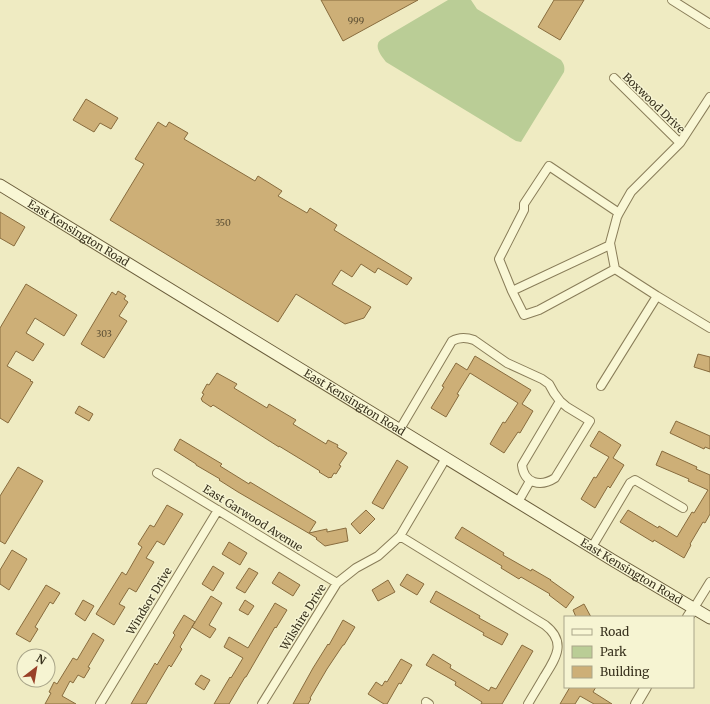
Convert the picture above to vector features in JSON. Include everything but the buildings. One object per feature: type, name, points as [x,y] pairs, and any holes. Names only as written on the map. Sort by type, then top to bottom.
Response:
[{"type":"main road","name":"East Kensington Road","points":[[0,185],[592,547],[691,612],[710,618]]},
{"type":"street","points":[[672,0],[710,24]]},
{"type":"street","name":"Boxwood Drive","points":[[614,78],[680,143]]},
{"type":"street","name":"Boxwood Drive","points":[[615,269],[610,243],[619,213],[631,192],[680,143],[710,97]]},
{"type":"street","points":[[619,213],[549,166],[524,204],[524,210],[499,259],[524,315],[539,310],[615,269],[656,296],[709,326]]},
{"type":"street","points":[[512,291],[610,246]]},
{"type":"street","points":[[601,386],[656,296]]},
{"type":"street","points":[[400,429],[452,341],[456,338],[468,337],[507,363],[542,379],[549,384],[560,401],[590,421],[555,478],[550,481],[539,483],[530,481],[522,469],[522,465],[560,401]]},
{"type":"street","name":"Wilshire Drive","points":[[262,704],[337,583],[356,568],[378,556],[400,536],[446,458]]},
{"type":"street","name":"East Garwood Avenue","points":[[157,473],[337,583]]},
{"type":"street","points":[[592,547],[630,483],[635,480],[683,508]]},
{"type":"street","points":[[518,502],[530,481]]},
{"type":"street","name":"Windsor Drive","points":[[100,704],[218,510]]},
{"type":"street","points":[[400,536],[550,629],[558,643],[556,657],[528,704]]},
{"type":"street","points":[[691,612],[710,582]]},
{"type":"street","points":[[636,704],[645,688]]},
{"type":"green space","points":[[448,0],[471,0],[477,9],[561,60],[563,63],[564,72],[521,142],[516,141],[386,62],[380,54],[378,43],[381,40]]}]
